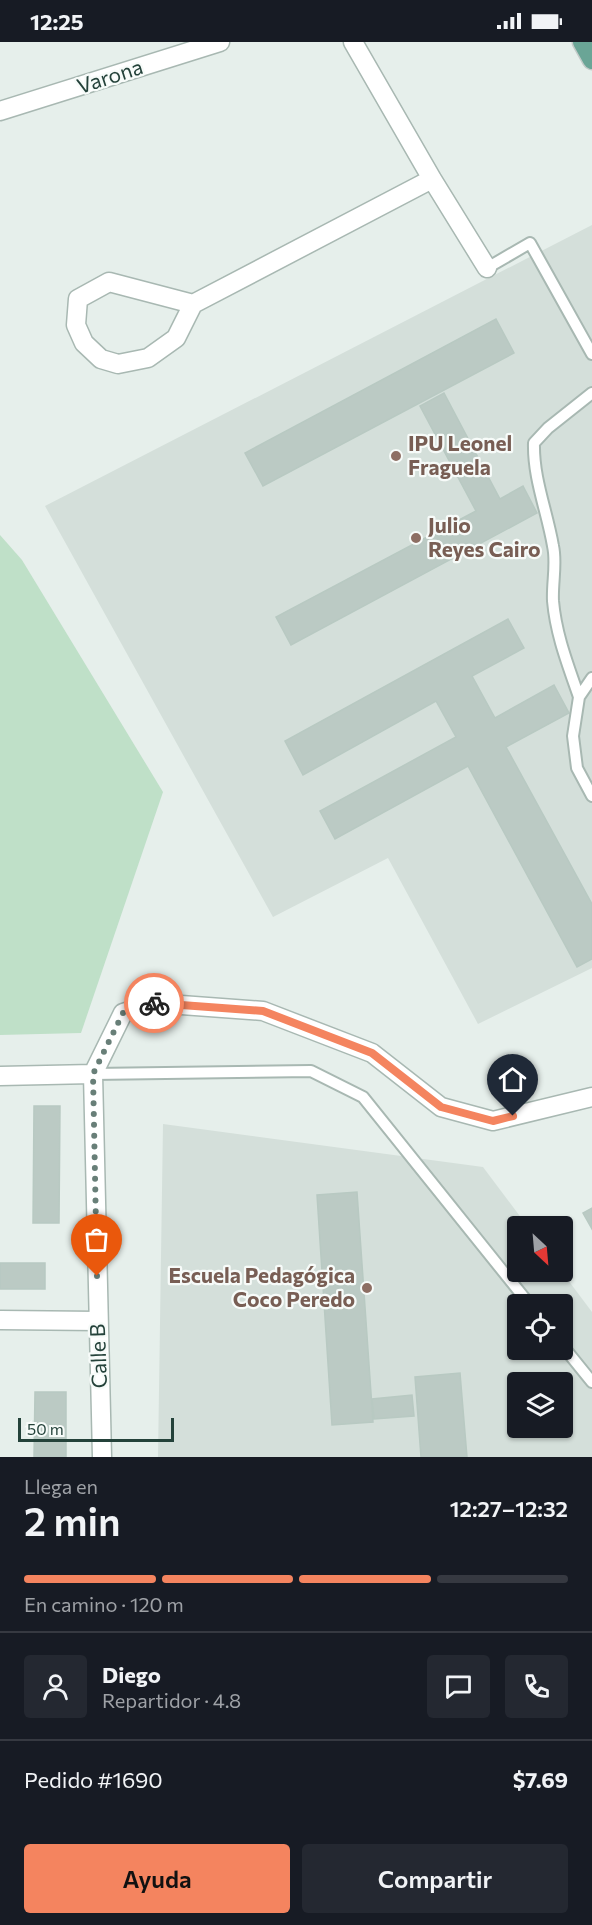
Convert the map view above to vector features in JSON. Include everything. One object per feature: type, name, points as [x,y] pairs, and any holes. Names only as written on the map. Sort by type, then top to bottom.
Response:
[{"type":"main road","points":[[582,42],[592,60]]},
{"type":"street","name":"Varona","points":[[0,111],[220,42]]},
{"type":"street","points":[[353,42],[432,179],[488,268]]},
{"type":"street","points":[[193,304],[109,282],[78,299],[76,325],[84,343],[101,359],[118,364],[148,358],[176,338],[193,304],[432,179]]},
{"type":"street","points":[[0,1076],[93,1074],[123,1013],[154,1003],[263,1011],[372,1053],[441,1107],[493,1121],[592,1097]]},
{"type":"street","name":"Calle B","points":[[93,1074],[102,1457]]},
{"type":"street","points":[[0,1320],[98,1321]]},
{"type":"lane","points":[[488,268],[530,243],[592,354]]},
{"type":"lane","points":[[579,697],[560,644],[553,600],[554,547],[533,459],[534,443],[548,428],[592,393]]},
{"type":"lane","points":[[592,678],[579,697],[573,736],[578,768],[592,796]]},
{"type":"lane","points":[[93,1074],[311,1071],[363,1097],[521,1294]]},
{"type":"lane","points":[[573,1359],[592,1382]]},
{"type":"shaded area","points":[[592,225],[592,968],[478,1024],[388,858],[273,917],[45,506]]},
{"type":"shaded area","name":"Escuela Pedagógica Coco Peredo","points":[[163,1124],[483,1167],[520,1216],[507,1216],[507,1282],[570,1282],[592,1312],[592,1457],[158,1457]]},
{"type":"green space","points":[[0,535],[22,560],[163,792],[81,1033],[0,1035]]},
{"type":"building","points":[[496,319],[514,353],[263,486],[245,453]]},
{"type":"building","points":[[444,393],[500,499],[523,486],[537,513],[291,645],[276,617],[476,511],[420,406]]},
{"type":"building","points":[[508,619],[524,648],[472,676],[495,718],[554,685],[569,713],[506,747],[592,904],[592,959],[577,967],[468,766],[335,839],[320,811],[456,737],[436,701],[303,775],[285,741]]},
{"type":"building","points":[[34,1106],[60,1106],[59,1223],[33,1223]]},
{"type":"building","points":[[357,1192],[373,1422],[332,1425],[317,1195]]},
{"type":"building","points":[[592,1208],[592,1229],[583,1213]]},
{"type":"building","points":[[0,1263],[45,1263],[45,1289],[0,1289]]},
{"type":"building","points":[[460,1373],[467,1457],[421,1457],[415,1377]]},
{"type":"building","points":[[35,1392],[66,1392],[66,1457],[34,1457]]},
{"type":"building","points":[[412,1395],[414,1416],[374,1419],[372,1399]]},
{"type":"way so far","points":[[97,1276],[93,1074],[123,1013],[154,1003]]},
{"type":"place","name":"IPU Leonel Fraguela","points":[[396,456]]},
{"type":"place","name":"Julio Reyes Cairo","points":[[416,538]]},
{"type":"place","name":"Escuela Pedagógica Coco Peredo","points":[[367,1288]]},
{"type":"route","points":[[154,1003],[263,1011],[372,1053],[441,1107],[493,1121],[513,1116]]}]
